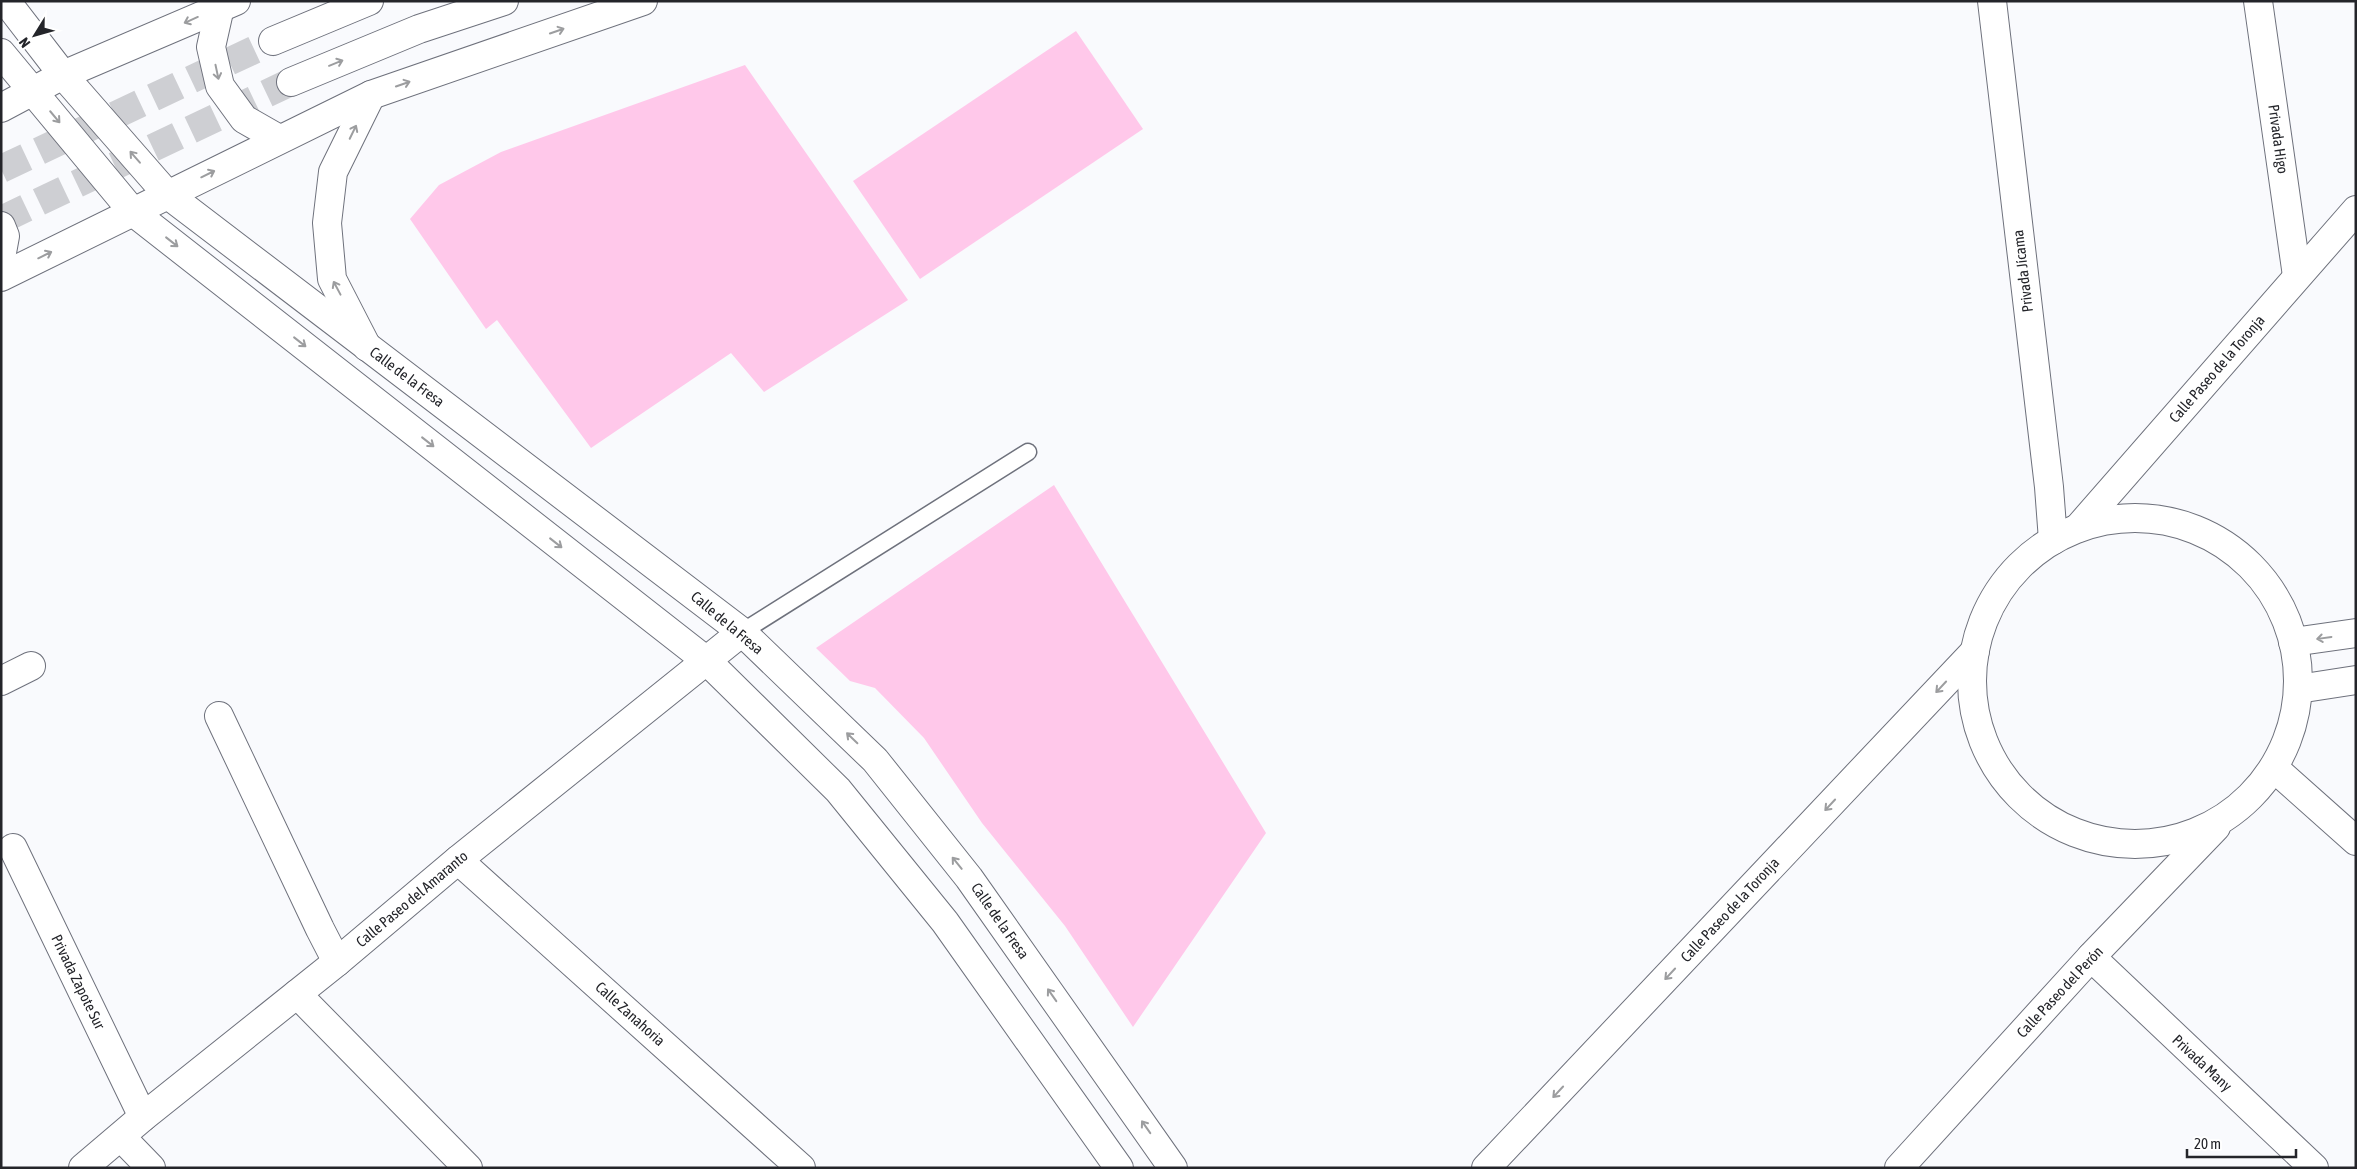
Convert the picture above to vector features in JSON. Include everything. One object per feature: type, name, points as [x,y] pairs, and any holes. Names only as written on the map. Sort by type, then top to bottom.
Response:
[{"type":"street","name":"Calle de la Fresa","points":[[6,1],[63,75],[167,194],[742,632],[881,768],[969,878],[1172,1168]]},
{"type":"street","points":[[273,41],[369,1]]},
{"type":"street","points":[[291,82],[419,29],[504,1]]},
{"type":"street","points":[[1,277],[371,95],[643,1]]},
{"type":"street","name":"Privada Jícama","points":[[1992,1],[2049,487],[2053,540]]},
{"type":"street","name":"Privada Higo","points":[[2258,1],[2297,276]]},
{"type":"street","points":[[1,108],[63,75],[228,4]]},
{"type":"street","points":[[228,4],[211,46],[220,86],[244,119],[279,139]]},
{"type":"street","points":[[1,53],[133,212],[708,662],[838,790],[945,922],[1119,1168]]},
{"type":"street","points":[[367,347],[332,278],[327,223],[333,172],[371,95]]},
{"type":"street","name":"Calle Paseo de la Toronja","points":[[2078,528],[2356,210]]},
{"type":"street","points":[[1,226],[5,236],[1,258]]},
{"type":"street","points":[[2142,518],[2173,523],[2204,533],[2231,550],[2256,571],[2275,596],[2289,626],[2296,657],[2298,690],[2295,717],[2286,743],[2274,768],[2260,787],[2224,819],[2198,832],[2170,841],[2142,844],[2112,842],[2084,836],[2057,824],[2033,808],[2013,788],[1995,764],[1983,737],[1975,710],[1972,680],[1975,652],[1982,624],[1994,599],[2010,576],[2030,556],[2053,540],[2078,528],[2109,520],[2142,518]]},
{"type":"street","name":"Calle Paseo del Amaranto","points":[[83,1168],[143,1117],[337,962],[458,860],[708,662],[742,632]]},
{"type":"street","points":[[2293,642],[2356,633]]},
{"type":"street","name":"Calle Paseo de la Toronja","points":[[1486,1168],[1975,652]]},
{"type":"street","points":[[1,682],[31,666]]},
{"type":"street","points":[[2298,690],[2356,680]]},
{"type":"street","points":[[219,716],[337,962]]},
{"type":"street","points":[[2274,768],[2356,841]]},
{"type":"street","name":"Calle Paseo del Perón","points":[[1908,1165],[2091,958],[2224,819]]},
{"type":"street","name":"Privada Zapote Sur","points":[[13,848],[143,1117]]},
{"type":"street","name":"Calle Zanahoria","points":[[458,860],[801,1168]]},
{"type":"street","name":"Privada Many","points":[[2091,958],[2314,1168]]},
{"type":"street","points":[[296,994],[468,1168]]},
{"type":"street","points":[[121,1137],[151,1168]]},
{"type":"lane","points":[[742,632],[1028,452]]},
{"type":"shaded area","points":[[1076,31],[1143,129],[920,279],[853,181]]},
{"type":"shaded area","points":[[745,65],[908,300],[764,392],[731,353],[591,448],[497,320],[486,329],[410,219],[439,185],[501,152]]},
{"type":"shaded area","points":[[1054,485],[1266,833],[1133,1027],[1065,926],[982,823],[924,738],[875,688],[850,681],[816,648]]},
{"type":"tunnel","points":[[1,169],[273,41]]},
{"type":"tunnel","points":[[1,220],[291,82]]}]
